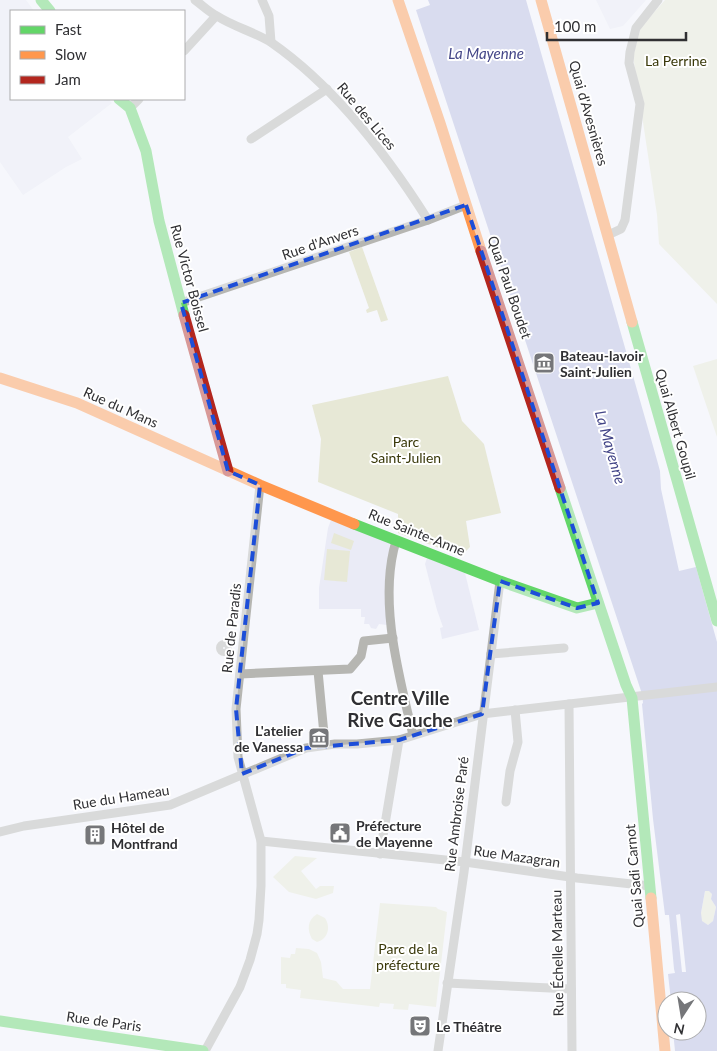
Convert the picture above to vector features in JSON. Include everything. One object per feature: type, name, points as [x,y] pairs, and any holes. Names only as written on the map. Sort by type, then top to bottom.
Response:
[{"type":"street","points":[[41,0],[49,10]]},
{"type":"street","name":"Rue des Lices","points":[[195,0],[216,16],[271,42],[328,89],[378,149],[407,187],[428,220]]},
{"type":"street","points":[[262,0],[269,16],[271,42]]},
{"type":"street","name":"Quai Paul Boudet","points":[[398,0],[598,603],[632,698]]},
{"type":"street","name":"Quai d'Avesnières","points":[[541,0],[608,235]]},
{"type":"street","points":[[608,235],[622,229],[625,220],[640,104],[629,63],[632,37],[638,23],[658,0]]},
{"type":"street","points":[[185,50],[216,16]]},
{"type":"street","points":[[251,139],[328,89]]},
{"type":"street","points":[[120,100],[130,108],[138,100]]},
{"type":"street","name":"Rue Victor Boissel","points":[[130,108],[146,151],[159,221],[228,470]]},
{"type":"street","name":"Rue d'Anvers","points":[[181,303],[428,220],[466,205]]},
{"type":"street","name":"Quai Albert Goupil","points":[[608,235],[614,262],[717,620]]},
{"type":"street","name":"Rue du Mans","points":[[0,378],[77,403],[228,470]]},
{"type":"street","name":"Rue Sainte-Anne","points":[[228,470],[396,541],[500,581],[577,608],[598,603]]},
{"type":"street","name":"Rue de Paradis","points":[[204,1051],[240,987],[257,934],[261,886],[260,841],[238,757],[236,709],[260,485]]},
{"type":"street","points":[[396,541],[393,553],[388,608],[392,638],[413,735]]},
{"type":"street","name":"Rue Ambroise Paré","points":[[438,1051],[465,862],[500,581]]},
{"type":"street","points":[[240,674],[350,669],[361,656],[364,641],[392,638]]},
{"type":"street","points":[[491,654],[564,648]]},
{"type":"street","points":[[227,650],[242,650]]},
{"type":"street","points":[[318,671],[325,745]]},
{"type":"street","name":"Rue du Hameau","points":[[0,832],[24,826],[170,805],[306,748],[399,740],[482,714],[717,688]]},
{"type":"street","name":"Quai Sadi Carnot","points":[[632,698],[665,1051]]},
{"type":"street","name":"Rue Échelle Marteau","points":[[569,704],[572,1051]]},
{"type":"street","points":[[506,802],[510,771],[518,742],[515,710]]},
{"type":"street","points":[[380,854],[399,740]]},
{"type":"street","name":"Rue Mazagran","points":[[260,841],[465,862],[650,886]]},
{"type":"street","points":[[448,983],[571,988]]},
{"type":"street","name":"Rue de Paris","points":[[0,1021],[204,1051]]},
{"type":"highlighted area","points":[[466,205],[598,603],[577,608],[500,581],[482,714],[399,740],[306,748],[242,774],[236,709],[260,485],[228,471],[181,303]]},
{"type":"shaded area","points":[[0,0],[26,0],[33,10],[10,10],[10,100],[109,100],[112,103],[68,137],[82,159],[66,167],[23,195],[0,162]]},
{"type":"shaded area","points":[[596,0],[646,0],[623,26],[610,29]]},
{"type":"shaded area","points":[[331,520],[390,543],[385,589],[387,625],[379,624],[376,629],[371,628],[369,624],[364,624],[365,617],[361,617],[361,609],[319,609],[319,588],[328,528]]},
{"type":"shaded area","points":[[427,558],[465,573],[479,630],[442,639],[440,628],[443,627],[425,564]]},
{"type":"green space","name":"La Perrine","points":[[665,0],[717,0],[717,304],[659,244],[657,215],[633,56],[641,27]]},
{"type":"green space","points":[[362,247],[388,320],[381,322],[377,310],[367,313],[366,310],[369,308],[349,252]]},
{"type":"green space","points":[[717,359],[717,437],[693,366]]},
{"type":"green space","name":"Parc Saint-Julien","points":[[448,376],[462,421],[484,444],[501,513],[466,521],[470,547],[461,556],[398,533],[398,514],[318,482],[321,439],[312,405]]},
{"type":"green space","points":[[334,533],[354,541],[351,550],[331,543]]},
{"type":"green space","points":[[327,549],[350,551],[347,582],[324,580]]},
{"type":"green space","points":[[295,856],[317,858],[301,871],[316,889],[320,886],[334,886],[333,893],[316,899],[289,892],[273,877]]},
{"type":"green space","points":[[705,891],[710,891],[712,894],[711,899],[716,907],[713,921],[708,925],[701,921]]},
{"type":"green space","name":"Parc de la préfecture","points":[[380,903],[436,907],[447,912],[436,1007],[409,1004],[408,1010],[393,1009],[394,1004],[380,1003],[379,1007],[300,998],[301,990],[286,988],[286,984],[281,984],[281,957],[290,958],[291,954],[295,954],[296,948],[309,949],[317,953],[321,962],[323,978],[336,981],[343,989],[370,989]]},
{"type":"green space","points":[[317,914],[325,918],[328,929],[324,938],[317,942],[312,939],[309,929],[311,919]]},
{"type":"water","name":"La Mayenne","points":[[428,0],[526,0],[660,471],[661,489],[679,571],[696,567],[717,642],[717,1051],[675,1051],[674,1041],[707,1041],[707,991],[670,991],[668,974],[675,973],[669,915],[665,915],[653,819],[642,694],[416,10],[430,5]],"holes":[[[705,891],[709,891],[712,894],[711,899],[716,907],[713,921],[708,925],[702,921],[701,913]],[[680,914],[686,972],[682,972],[676,915]]]},
{"type":"traffic: fast","points":[[41,0],[49,10]]},
{"type":"traffic: fast","points":[[120,100],[130,108],[146,151],[159,221],[184,315]]},
{"type":"traffic: fast","points":[[632,322],[717,621]]},
{"type":"traffic: fast","points":[[560,488],[632,698],[651,898]]},
{"type":"traffic: fast","points":[[354,524],[500,581],[577,608],[598,603]]},
{"type":"traffic: fast","points":[[0,1021],[203,1051]]},
{"type":"traffic: slow","points":[[398,0],[481,251]]},
{"type":"traffic: slow","points":[[541,0],[632,322]]},
{"type":"traffic: slow","points":[[0,378],[77,403],[260,485],[354,524]]},
{"type":"traffic: slow","points":[[651,898],[665,1051]]},
{"type":"traffic: jam","points":[[481,251],[560,488]]},
{"type":"traffic: jam","points":[[184,315],[228,471]]},
{"type":"place","name":"Bateau-lavoir Saint-Julien","points":[[544,363]]},
{"type":"place","name":"L'atelier de Vanessa","points":[[319,738]]},
{"type":"place","name":"Préfecture de Mayenne","points":[[340,833]]},
{"type":"place","name":"Hôtel de Montfrand","points":[[95,835]]},
{"type":"place","name":"Le Théâtre","points":[[420,1026]]},
{"type":"district","name":"Centre Ville Rive Gauche","points":[[400,708]]}]
